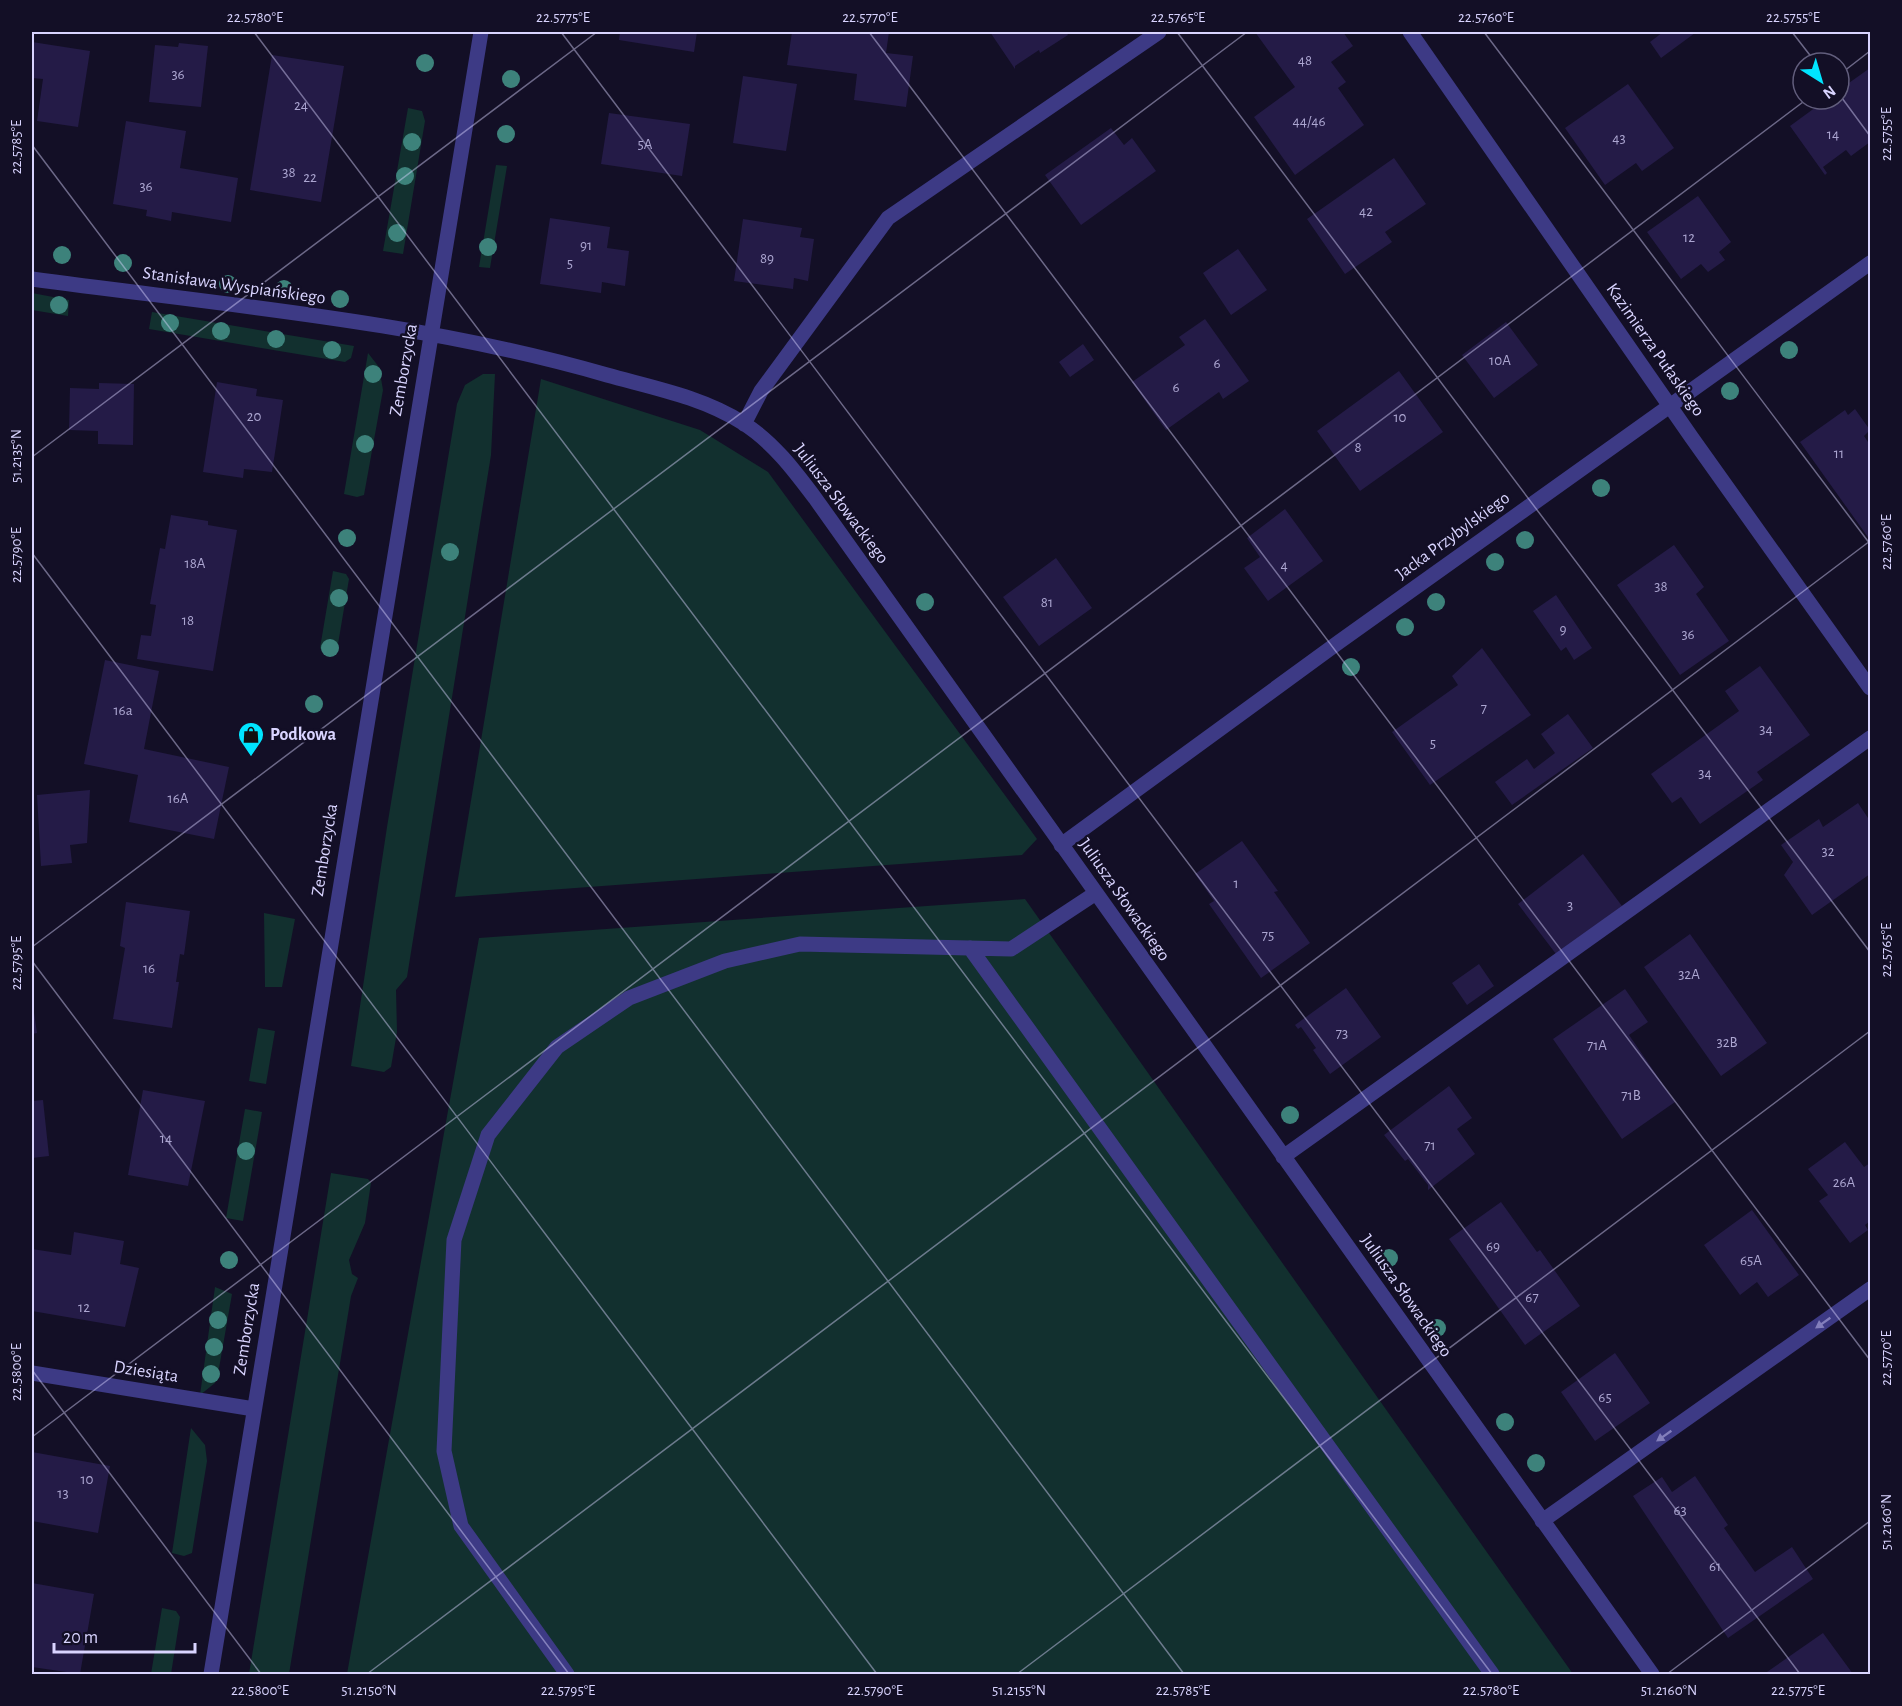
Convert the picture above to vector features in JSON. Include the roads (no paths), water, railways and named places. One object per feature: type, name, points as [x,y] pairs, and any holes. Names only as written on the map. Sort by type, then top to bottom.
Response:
[{"type":"street","name":"Zemborzycka","points":[[211,1674],[481,32]]},
{"type":"street","points":[[744,424],[761,392],[888,218],[1159,32]]},
{"type":"street","name":"Kazimierza Pułaskiego","points":[[1410,32],[1669,405],[1870,688]]},
{"type":"street","name":"Jacka Przybylskiego","points":[[1061,844],[1669,405],[1870,263]]},
{"type":"street","name":"Stanisława Wyspiańskiego","points":[[32,279],[430,334]]},
{"type":"street","name":"Juliusza Słowackiego","points":[[430,334],[529,352],[703,402],[744,424],[779,452],[815,498],[1652,1674]]},
{"type":"street","points":[[1283,1157],[1870,738]]},
{"type":"street","points":[[567,1674],[461,1526],[444,1451],[454,1240],[488,1135],[557,1047],[629,998],[726,961],[800,945],[1011,949],[1096,893]]},
{"type":"street","points":[[970,948],[1492,1674]]},
{"type":"street","points":[[1542,1521],[1870,1289]]},
{"type":"street","name":"Dziesiąta","points":[[32,1373],[254,1409]]},
{"type":"place","name":"Podkowa","points":[[251,758]]}]
